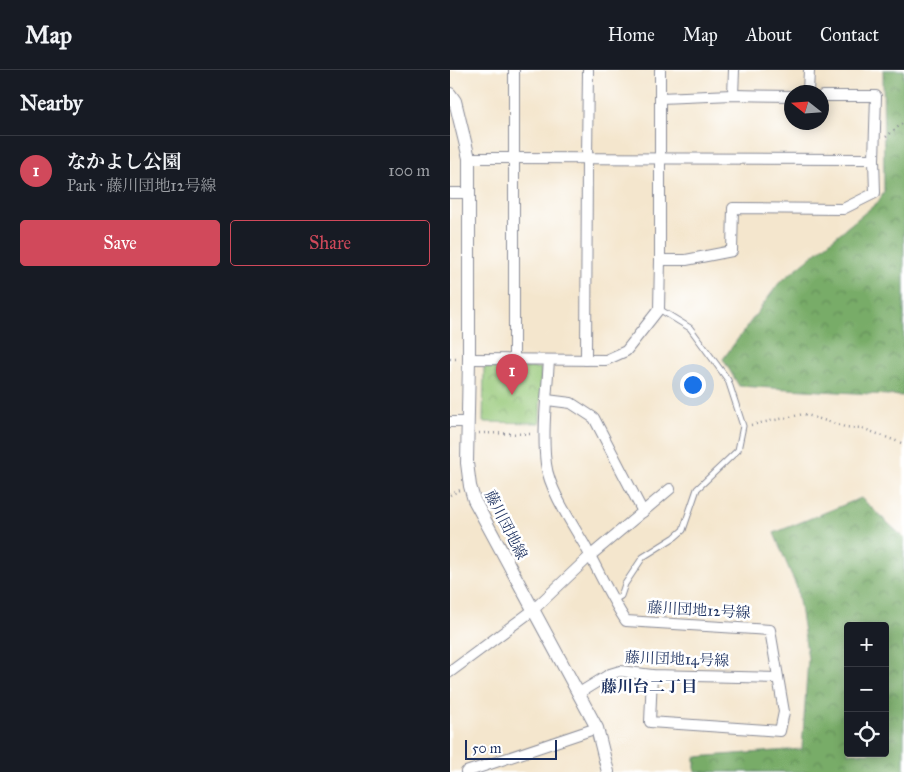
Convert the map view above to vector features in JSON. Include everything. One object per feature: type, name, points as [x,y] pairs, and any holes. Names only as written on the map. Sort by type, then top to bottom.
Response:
[{"type":"street","points":[[514,70],[514,359]]},
{"type":"street","points":[[586,360],[588,70]]},
{"type":"street","points":[[469,359],[606,360],[626,351],[658,309],[660,260],[660,70]]},
{"type":"street","points":[[734,70],[734,95]]},
{"type":"street","points":[[808,70],[808,85]]},
{"type":"street","name":"藤川団地線","points":[[450,94],[456,101],[469,158],[467,463],[470,486],[474,500],[597,728],[608,772]]},
{"type":"street","points":[[660,98],[734,95],[784,96]]},
{"type":"street","points":[[660,260],[686,260],[732,251],[732,208],[843,209],[875,193],[876,96],[829,96]]},
{"type":"street","points":[[469,158],[874,159]]},
{"type":"street","points":[[450,193],[469,193]]},
{"type":"street","name":"藤川団地12号線","points":[[549,360],[545,434],[546,465],[552,486],[613,601],[626,621],[770,630],[784,712],[780,731],[650,722],[652,675]]},
{"type":"street","points":[[547,400],[571,403],[594,418],[643,512]]},
{"type":"street","points":[[450,422],[468,427]]},
{"type":"street","points":[[450,672],[532,610],[590,556],[670,489]]},
{"type":"street","name":"藤川団地14号線","points":[[579,693],[610,674],[620,671],[652,675],[778,678]]},
{"type":"street","points":[[466,772],[597,728]]},
{"type":"lane","points":[[613,601],[621,596],[625,584],[643,557],[683,530],[697,489],[738,450],[743,426],[728,380],[690,328],[658,309]]},
{"type":"path","points":[[875,145],[904,122]]},
{"type":"path","points":[[743,426],[804,414],[845,427],[862,428],[904,444]]},
{"type":"path","points":[[468,427],[545,434]]},
{"type":"green space","points":[[883,70],[904,70],[904,396],[739,386],[723,359],[779,283],[878,202],[884,192]]},
{"type":"green space","points":[[484,367],[541,368],[540,423],[483,422]]},
{"type":"green space","points":[[861,498],[904,538],[904,772],[695,772],[695,757],[802,749],[808,658],[797,588],[774,533]]},
{"type":"place","name":"なかよし公園","points":[[512,395]]},
{"type":"district","name":"藤川台二丁目","points":[[649,686]]}]
